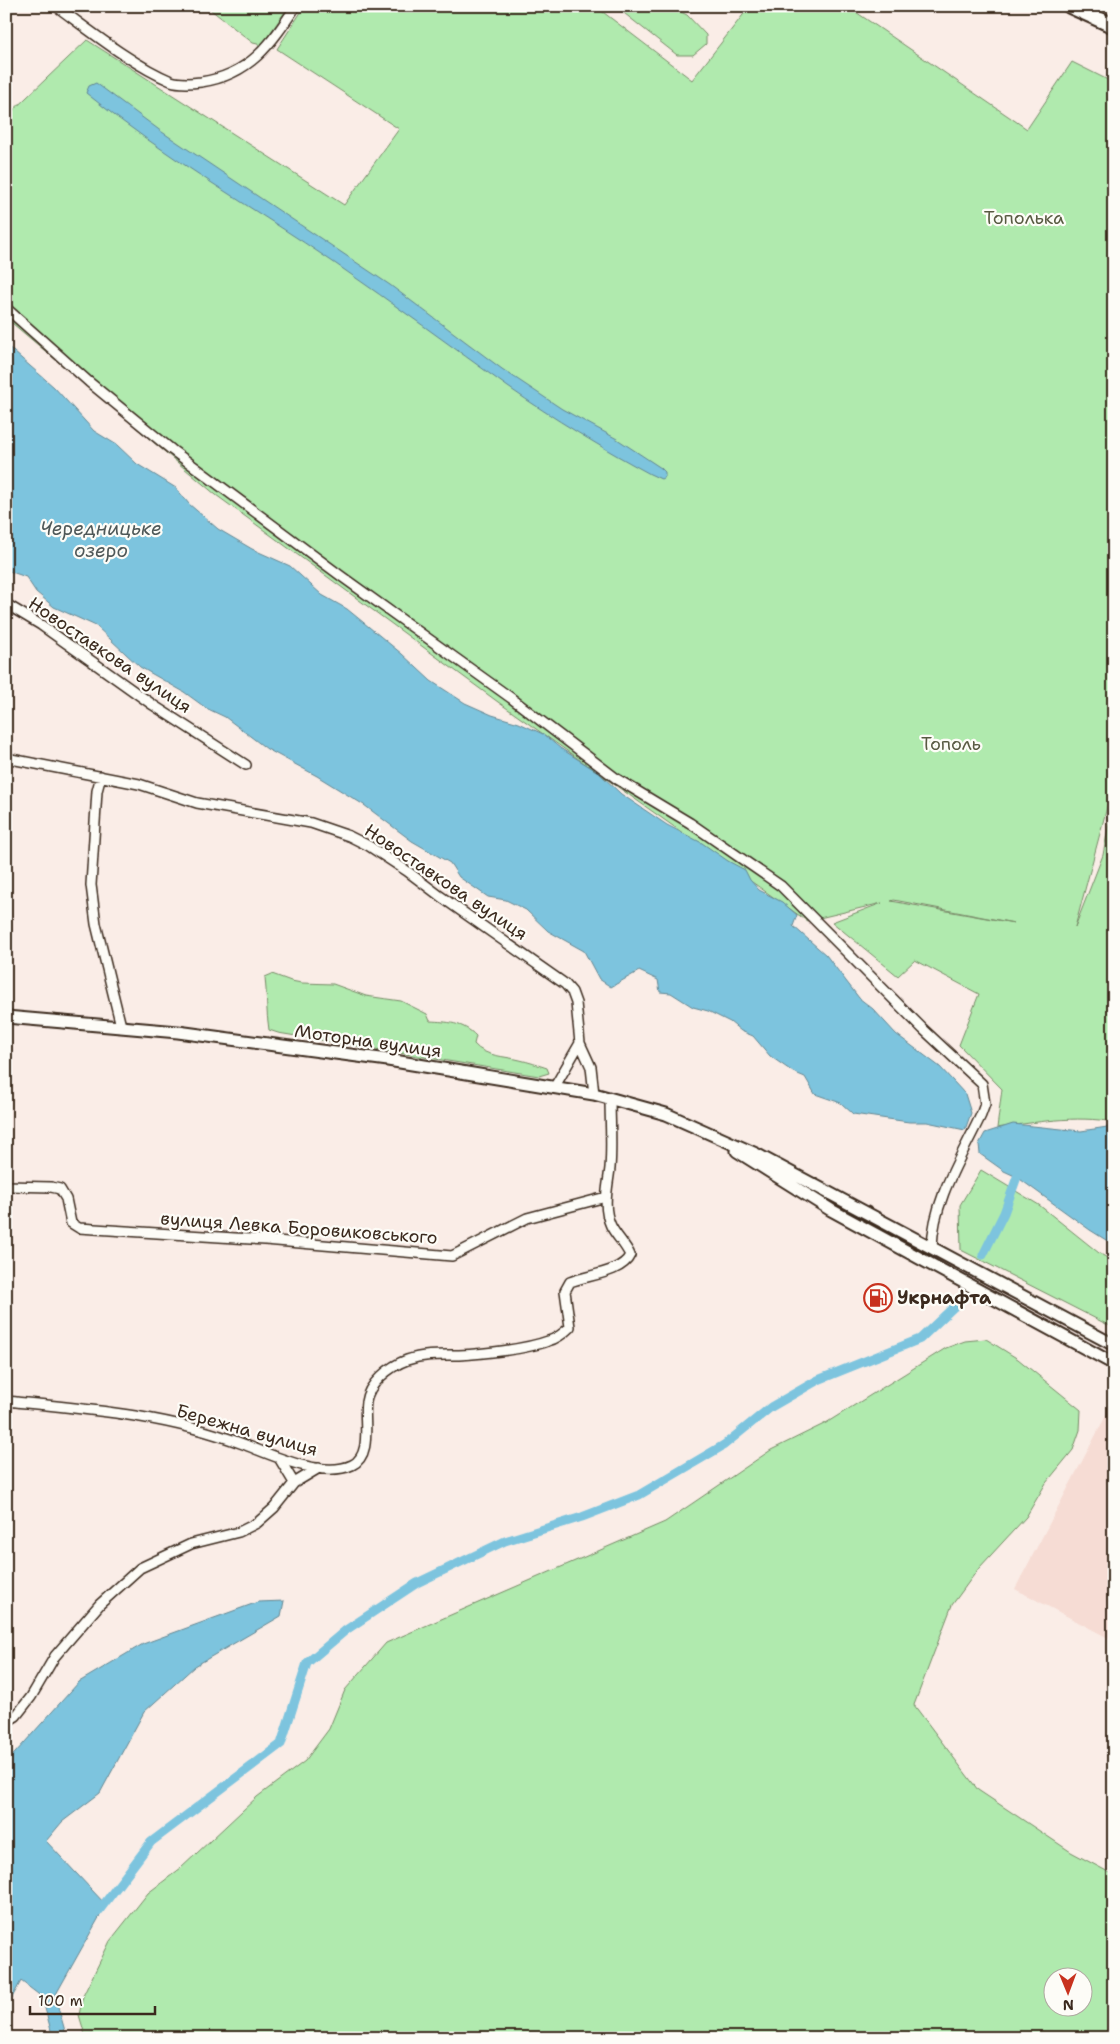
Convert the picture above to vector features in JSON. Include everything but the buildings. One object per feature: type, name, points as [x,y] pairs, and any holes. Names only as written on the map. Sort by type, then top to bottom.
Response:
[{"type":"main road","points":[[1070,6],[1114,26]]},
{"type":"street","points":[[56,6],[147,69],[173,82],[190,83],[224,76],[241,69],[274,40],[296,6]]},
{"type":"street","points":[[6,308],[89,382],[172,450],[341,576],[510,698],[617,779],[690,823],[781,886],[923,1029],[982,1084],[985,1094],[983,1109],[940,1202],[932,1247]]},
{"type":"street","name":"Новоставкова вулиця","points":[[6,604],[41,625],[153,705],[246,765]]},
{"type":"street","name":"Новоставкова вулиця","points":[[6,758],[139,784],[197,803],[311,823],[349,836],[369,846],[407,871],[564,984],[572,992],[576,1003],[580,1043],[591,1067],[594,1094]]},
{"type":"street","points":[[101,776],[97,791],[91,885],[96,924],[121,1026]]},
{"type":"street","name":"Моторна вулиця","points":[[6,1017],[121,1026],[388,1060],[594,1094],[666,1114],[716,1138]]},
{"type":"street","points":[[554,1088],[580,1043]]},
{"type":"street","name":"Бережна вулиця","points":[[6,1401],[108,1411],[196,1429],[242,1443],[278,1458],[319,1468],[345,1468],[355,1464],[365,1447],[366,1401],[368,1393],[376,1381],[387,1372],[406,1360],[434,1354],[460,1355],[528,1346],[550,1341],[569,1329],[570,1324],[564,1291],[567,1285],[580,1278],[618,1268],[628,1260],[630,1255],[625,1244],[611,1226],[607,1212],[606,1197],[610,1168],[610,1098]]},
{"type":"street","points":[[716,1138],[756,1154],[1114,1345]]},
{"type":"street","points":[[716,1138],[831,1210],[1114,1364]]},
{"type":"street","name":"вулиця Левка Боровиковського","points":[[6,1186],[60,1189],[66,1199],[71,1223],[78,1228],[265,1240],[452,1256],[527,1218],[606,1197]]},
{"type":"street","points":[[1094,1354],[1102,1339]]},
{"type":"street","points":[[278,1458],[294,1483]]},
{"type":"street","points":[[6,1722],[16,1716],[55,1656],[94,1612],[140,1568],[191,1544],[239,1532],[257,1523],[274,1508],[294,1483],[319,1468]]},
{"type":"shaded area","points":[[1111,1406],[1114,1407],[1114,1641],[1015,1589]]},
{"type":"green space","points":[[206,6],[289,6],[262,45],[253,43]]},
{"type":"green space","points":[[305,6],[595,6],[692,80],[750,6],[847,6],[1027,129],[1072,62],[1114,83],[1114,781],[1075,927],[1103,855],[1114,797],[1114,1122],[1070,1119],[997,1128],[1002,1089],[959,1045],[979,994],[915,960],[898,976],[832,922],[882,903],[807,921],[498,702],[216,495],[6,318],[6,117],[87,40],[344,205],[399,129],[277,49]],"holes":[[[894,900],[1014,923],[891,901]]]},
{"type":"green space","points":[[615,6],[669,6],[687,15],[706,35],[706,44],[693,55],[677,55]]},
{"type":"green space","points":[[272,974],[291,981],[333,984],[366,996],[401,1001],[427,1014],[430,1021],[460,1025],[471,1031],[476,1036],[474,1044],[484,1051],[547,1068],[549,1073],[539,1076],[269,1030],[265,977]]},
{"type":"green space","points":[[981,1170],[1039,1205],[1099,1253],[1114,1262],[1114,1328],[961,1250],[960,1205]]},
{"type":"green space","points":[[986,1339],[1018,1359],[1081,1410],[1080,1430],[1073,1450],[1046,1483],[1026,1517],[979,1568],[952,1605],[914,1705],[978,1790],[1071,1852],[1114,1875],[1114,2038],[86,2038],[79,2015],[83,1996],[110,1941],[148,1893],[181,1868],[257,1797],[305,1761],[329,1729],[345,1690],[386,1643],[665,1522],[771,1450],[826,1423],[946,1348],[965,1341]]},
{"type":"water","points":[[96,83],[162,132],[390,285],[502,369],[562,409],[617,439],[661,468],[665,472],[665,477],[661,479],[650,474],[543,410],[336,264],[146,139],[86,93],[89,86]]},
{"type":"water","name":"Чередницьке озеро","points":[[6,345],[54,387],[94,431],[117,445],[137,464],[176,488],[189,504],[218,529],[252,549],[290,566],[322,595],[347,609],[402,654],[431,681],[465,703],[543,734],[560,748],[598,772],[621,794],[667,825],[702,843],[745,870],[750,880],[759,890],[782,902],[797,915],[793,926],[826,955],[859,998],[873,1009],[896,1034],[940,1067],[965,1094],[971,1113],[965,1130],[927,1122],[909,1122],[853,1114],[841,1103],[815,1094],[805,1077],[793,1072],[770,1056],[753,1036],[708,1011],[693,1007],[671,993],[660,992],[658,980],[639,971],[611,987],[599,979],[584,951],[548,931],[526,910],[506,900],[488,897],[459,877],[450,863],[412,841],[364,805],[317,776],[267,749],[225,717],[206,708],[184,692],[140,667],[96,626],[54,607],[36,592],[26,577],[6,570]]},
{"type":"water","points":[[1013,1124],[1081,1131],[1114,1126],[1114,1245],[1017,1177],[1004,1171],[980,1154],[979,1144],[985,1133]]},
{"type":"water","points":[[284,1601],[281,1616],[195,1666],[144,1712],[100,1793],[62,1822],[46,1841],[106,1905],[55,1996],[67,2038],[53,2038],[42,1997],[21,1981],[8,2005],[6,2034],[6,1763],[79,1682],[143,1644],[258,1602]]},
{"type":"waterway","points":[[983,1255],[1004,1213],[1017,1177]]},
{"type":"waterway","points":[[98,1912],[151,1842],[281,1744],[307,1663],[346,1630],[417,1583],[505,1541],[582,1517],[639,1495],[724,1445],[771,1407],[818,1380],[920,1339],[960,1301]]},
{"type":"place","name":"Укрнафта","points":[[878,1298]]},
{"type":"park label","name":"Тополька","points":[[1024,218]]},
{"type":"park label","name":"Тополь","points":[[951,744]]}]
